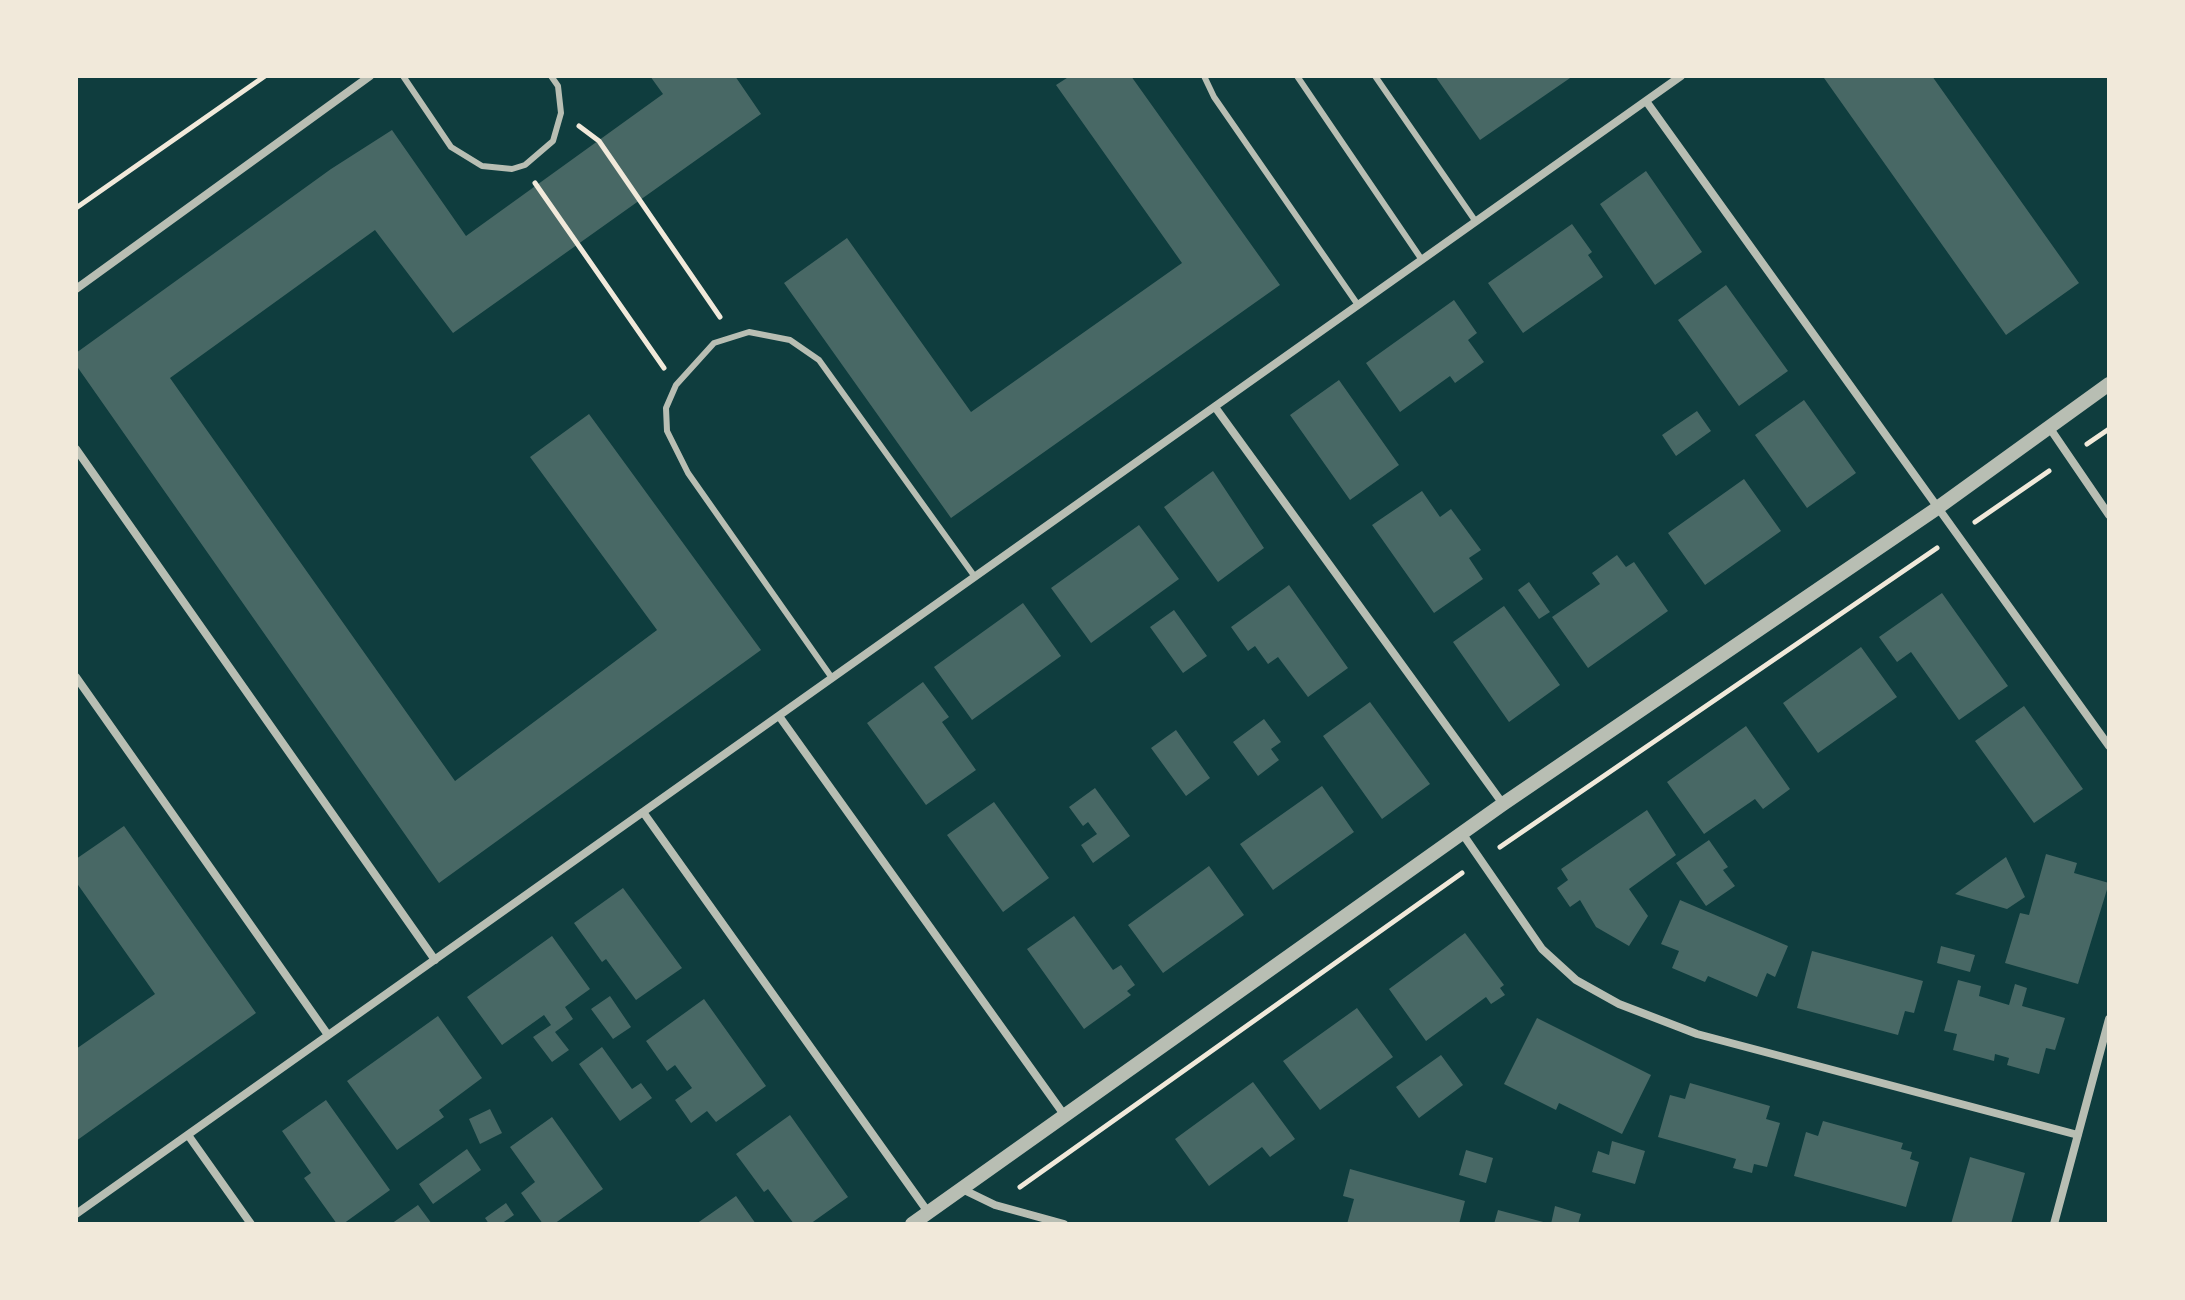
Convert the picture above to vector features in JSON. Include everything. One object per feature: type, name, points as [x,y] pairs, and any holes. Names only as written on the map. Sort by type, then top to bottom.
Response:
[{"type":"street","points":[[76,289],[370,76]]},
{"type":"street","points":[[76,1214],[1681,76]]},
{"type":"street","points":[[1646,101],[2109,746]]},
{"type":"street","points":[[912,1224],[1503,804],[1936,509],[2109,384]]},
{"type":"street","points":[[1215,407],[1503,804]]},
{"type":"street","points":[[2049,427],[2109,515]]},
{"type":"street","points":[[76,449],[435,960]]},
{"type":"street","points":[[76,677],[328,1035]]},
{"type":"street","points":[[779,716],[1065,1116]]},
{"type":"street","points":[[643,812],[928,1212]]},
{"type":"street","points":[[1462,833],[1542,949],[1576,980],[1619,1004],[1697,1034],[2078,1135]]},
{"type":"street","points":[[2054,1224],[2109,1019]]},
{"type":"street","points":[[188,1135],[251,1224]]},
{"type":"street","points":[[961,1189],[995,1205],[1064,1224]]},
{"type":"lane","points":[[403,76],[451,147],[482,166],[512,169],[525,165],[553,141],[561,113],[558,86],[551,76]]},
{"type":"lane","points":[[1204,76],[1214,97],[1358,305]]},
{"type":"lane","points":[[1297,76],[1422,260]]},
{"type":"lane","points":[[1375,76],[1476,222]]},
{"type":"lane","points":[[832,678],[688,473],[667,431],[666,408],[676,385],[714,343],[749,332],[790,340],[819,360],[975,577]]},
{"type":"path","points":[[76,208],[265,76]]},
{"type":"path","points":[[561,113],[599,141],[720,317],[749,332]]},
{"type":"path","points":[[525,165],[667,374],[666,408]]},
{"type":"path","points":[[995,1205],[1479,861],[2109,429]]},
{"type":"building","points":[[650,76],[735,76],[761,114],[453,333],[375,230],[170,378],[455,781],[657,630],[530,457],[589,414],[761,650],[439,883],[76,365],[76,353],[331,169],[392,130],[466,236],[663,94]]},
{"type":"building","points":[[1070,76],[1131,76],[1280,285],[951,518],[784,283],[847,238],[971,412],[1182,263],[1056,85]]},
{"type":"building","points":[[1435,76],[1573,76],[1480,140]]},
{"type":"building","points":[[1932,76],[2079,283],[2006,335],[1824,78]]},
{"type":"building","points":[[1646,171],[1702,252],[1655,285],[1600,204]]},
{"type":"building","points":[[1572,224],[1592,252],[1588,255],[1603,277],[1523,333],[1488,283]]},
{"type":"building","points":[[1726,285],[1788,371],[1739,406],[1678,320]]},
{"type":"building","points":[[1454,300],[1477,333],[1468,340],[1484,362],[1455,383],[1450,376],[1400,412],[1366,363]]},
{"type":"building","points":[[1339,380],[1399,465],[1350,500],[1290,415]]},
{"type":"building","points":[[1804,400],[1856,473],[1807,508],[1755,435]]},
{"type":"building","points":[[1697,411],[1711,431],[1676,456],[1662,435]]},
{"type":"building","points":[[1213,471],[1264,548],[1218,582],[1164,507]]},
{"type":"building","points":[[1744,479],[1781,531],[1705,585],[1668,533]]},
{"type":"building","points":[[1422,491],[1440,517],[1451,509],[1481,550],[1469,558],[1483,579],[1434,613],[1372,525]]},
{"type":"building","points":[[1139,525],[1179,579],[1091,643],[1051,588]]},
{"type":"building","points":[[1617,555],[1626,567],[1634,562],[1668,611],[1588,668],[1552,617],[1600,584],[1592,573]]},
{"type":"building","points":[[1529,582],[1550,612],[1539,619],[1518,590]]},
{"type":"building","points":[[1289,585],[1348,668],[1308,697],[1278,657],[1268,664],[1255,646],[1248,651],[1231,627]]},
{"type":"building","points":[[1942,593],[2008,686],[1959,720],[1911,652],[1897,662],[1879,637]]},
{"type":"building","points":[[1023,603],[1061,656],[972,720],[934,667]]},
{"type":"building","points":[[1504,606],[1560,685],[1509,722],[1453,642]]},
{"type":"building","points":[[1174,610],[1207,656],[1183,673],[1150,627]]},
{"type":"building","points":[[1861,647],[1897,697],[1818,753],[1783,703]]},
{"type":"building","points":[[923,682],[949,717],[942,722],[976,770],[926,805],[867,723]]},
{"type":"building","points":[[1370,702],[1430,784],[1382,819],[1323,736]]},
{"type":"building","points":[[2024,706],[2083,789],[2034,823],[1975,741]]},
{"type":"building","points":[[1264,719],[1281,742],[1271,749],[1279,760],[1258,776],[1233,742]]},
{"type":"building","points":[[1746,726],[1790,789],[1763,809],[1755,799],[1704,834],[1667,782]]},
{"type":"building","points":[[1176,730],[1210,778],[1186,796],[1151,748]]},
{"type":"building","points":[[1322,786],[1354,832],[1273,890],[1240,844]]},
{"type":"building","points":[[1095,788],[1130,836],[1093,863],[1081,845],[1097,834],[1088,822],[1083,826],[1069,807]]},
{"type":"building","points":[[994,802],[1049,878],[1003,912],[947,835]]},
{"type":"building","points":[[1647,810],[1676,855],[1629,889],[1648,916],[1629,946],[1596,927],[1580,900],[1570,907],[1557,888],[1568,880],[1561,869]]},
{"type":"building","points":[[124,826],[256,1013],[76,1141],[76,1049],[155,994],[76,882],[76,859]]},
{"type":"building","points":[[1709,840],[1728,867],[1723,870],[1735,886],[1706,906],[1676,863]]},
{"type":"building","points":[[2046,854],[2077,863],[2074,873],[2109,883],[2078,984],[2005,963],[2020,913],[2029,915]]},
{"type":"building","points":[[2006,857],[2025,897],[2007,909],[1955,894]]},
{"type":"building","points":[[1209,866],[1244,915],[1163,973],[1128,925]]},
{"type":"building","points":[[623,888],[682,968],[636,1000],[606,959],[602,962],[574,923]]},
{"type":"building","points":[[1680,900],[1788,946],[1775,977],[1767,973],[1757,997],[1708,976],[1705,982],[1672,968],[1679,951],[1661,944]]},
{"type":"building","points":[[1074,916],[1113,970],[1121,965],[1135,985],[1127,991],[1131,995],[1084,1029],[1027,949]]},
{"type":"building","points":[[1465,933],[1504,985],[1500,988],[1505,995],[1491,1004],[1486,997],[1426,1041],[1389,989]]},
{"type":"building","points":[[552,936],[590,989],[565,1007],[573,1019],[555,1032],[569,1050],[552,1062],[533,1037],[551,1025],[544,1015],[502,1045],[467,997]]},
{"type":"building","points":[[1941,946],[1975,955],[1970,972],[1937,963]]},
{"type":"building","points":[[1812,951],[1923,981],[1914,1013],[1905,1011],[1898,1035],[1797,1008]]},
{"type":"building","points":[[1958,980],[1981,986],[1979,996],[2009,1005],[2015,984],[2027,988],[2022,1006],[2065,1018],[2055,1050],[2046,1048],[2039,1074],[2007,1065],[2009,1058],[1995,1054],[1994,1061],[1953,1050],[1957,1034],[1944,1031]]},
{"type":"building","points":[[610,996],[631,1027],[613,1039],[591,1009]]},
{"type":"building","points":[[704,999],[766,1086],[716,1122],[707,1111],[691,1123],[675,1100],[692,1088],[675,1065],[667,1071],[646,1041]]},
{"type":"building","points":[[1357,1008],[1393,1057],[1320,1110],[1283,1061]]},
{"type":"building","points":[[438,1016],[482,1078],[439,1110],[444,1117],[397,1150],[347,1081]]},
{"type":"building","points":[[1537,1018],[1651,1075],[1622,1134],[1559,1103],[1556,1110],[1504,1084]]},
{"type":"building","points":[[602,1047],[632,1089],[641,1083],[652,1098],[620,1121],[579,1064]]},
{"type":"building","points":[[1441,1055],[1463,1085],[1419,1118],[1396,1087]]},
{"type":"building","points":[[1253,1082],[1295,1139],[1270,1157],[1262,1147],[1209,1186],[1175,1139]]},
{"type":"building","points":[[1690,1083],[1770,1106],[1766,1119],[1780,1123],[1767,1167],[1754,1164],[1752,1173],[1733,1168],[1736,1159],[1658,1137],[1670,1095],[1685,1099]]},
{"type":"building","points":[[326,1100],[390,1190],[343,1224],[337,1224],[304,1178],[311,1173],[282,1131]]},
{"type":"building","points":[[490,1109],[502,1133],[480,1144],[469,1119]]},
{"type":"building","points":[[790,1115],[848,1197],[810,1224],[794,1224],[768,1189],[764,1192],[736,1154]]},
{"type":"building","points":[[552,1117],[603,1189],[554,1224],[543,1224],[521,1193],[535,1182],[510,1147]]},
{"type":"building","points":[[1823,1121],[1903,1143],[1901,1149],[1912,1152],[1910,1159],[1919,1162],[1906,1207],[1794,1176],[1806,1132],[1818,1136]]},
{"type":"building","points":[[1612,1141],[1645,1151],[1635,1184],[1592,1172],[1598,1151],[1609,1155]]},
{"type":"building","points":[[467,1149],[481,1170],[433,1204],[419,1184]]},
{"type":"building","points":[[1466,1150],[1493,1158],[1486,1183],[1459,1175]]},
{"type":"building","points":[[1970,1157],[2025,1173],[2011,1224],[1951,1224]]},
{"type":"building","points":[[1350,1169],[1465,1201],[1459,1224],[1347,1224],[1354,1199],[1343,1196]]},
{"type":"building","points":[[736,1196],[756,1224],[696,1224]]},
{"type":"building","points":[[506,1203],[514,1215],[501,1224],[489,1224],[485,1218]]},
{"type":"building","points":[[418,1205],[432,1224],[391,1224]]},
{"type":"building","points":[[1555,1206],[1581,1214],[1578,1224],[1551,1224]]},
{"type":"building","points":[[1498,1210],[1547,1223],[1547,1224],[1494,1224]]}]
